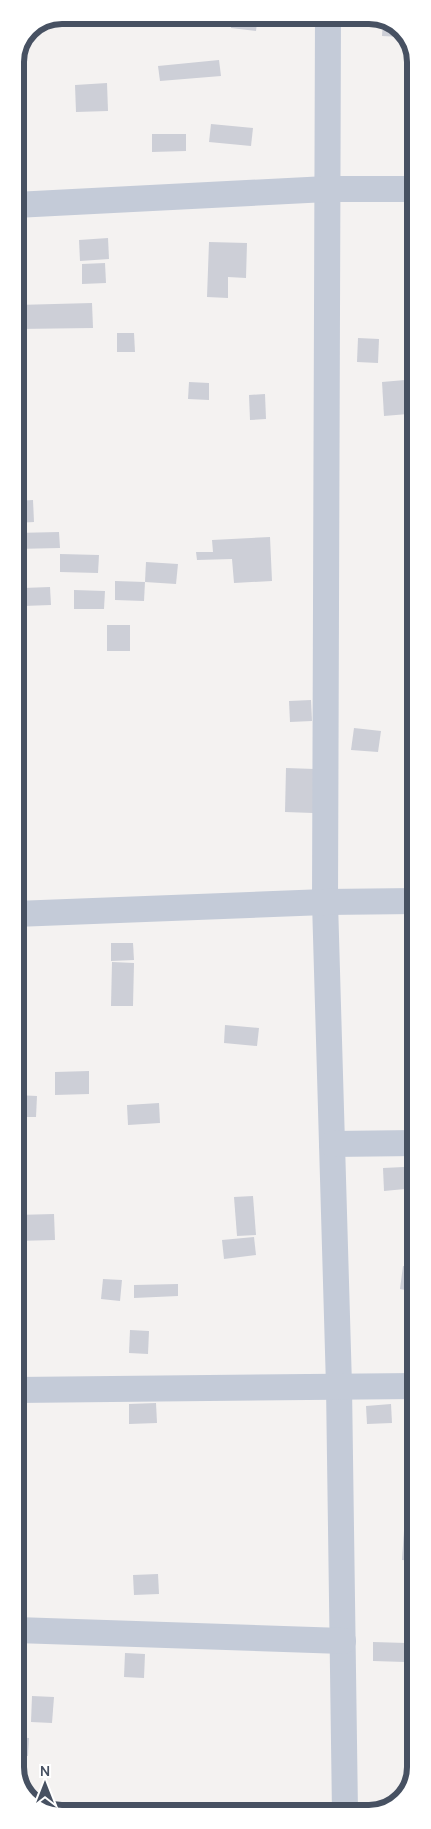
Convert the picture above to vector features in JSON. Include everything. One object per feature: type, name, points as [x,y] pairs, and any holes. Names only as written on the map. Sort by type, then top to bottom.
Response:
[{"type":"street","points":[[328,24],[325,902],[339,1386],[345,1805]]},
{"type":"street","points":[[24,205],[327,189],[407,189]]},
{"type":"street","points":[[24,914],[325,902],[407,901]]},
{"type":"street","points":[[332,1144],[407,1143]]},
{"type":"street","points":[[24,1390],[407,1386]]},
{"type":"street","points":[[24,1630],[343,1641]]},
{"type":"building","points":[[231,24],[257,24],[256,31],[231,28]]},
{"type":"building","points":[[383,26],[398,37],[382,36]]},
{"type":"building","points":[[219,60],[221,76],[160,81],[158,66]]},
{"type":"building","points":[[107,83],[108,111],[76,112],[75,85]]},
{"type":"building","points":[[211,124],[253,128],[251,146],[209,142]]},
{"type":"building","points":[[152,134],[186,134],[186,151],[152,152]]},
{"type":"building","points":[[108,238],[109,259],[80,261],[79,240]]},
{"type":"building","points":[[209,242],[247,243],[246,278],[228,277],[228,298],[207,297]]},
{"type":"building","points":[[105,263],[106,283],[82,284],[82,264]]},
{"type":"building","points":[[92,303],[93,328],[24,329],[24,305]]},
{"type":"building","points":[[117,333],[134,333],[135,352],[117,352]]},
{"type":"building","points":[[358,338],[379,339],[378,363],[357,362]]},
{"type":"building","points":[[405,380],[407,414],[384,416],[382,382]]},
{"type":"building","points":[[189,382],[209,383],[209,400],[188,399]]},
{"type":"building","points":[[265,394],[266,419],[250,420],[249,395]]},
{"type":"building","points":[[24,500],[33,500],[34,522],[24,523]]},
{"type":"building","points":[[59,532],[60,548],[24,549],[24,533]]},
{"type":"building","points":[[270,537],[272,581],[234,583],[232,559],[197,560],[196,552],[213,552],[212,540]]},
{"type":"building","points":[[60,554],[99,555],[98,573],[60,572]]},
{"type":"building","points":[[146,562],[178,564],[176,584],[145,582]]},
{"type":"building","points":[[115,581],[145,582],[144,601],[115,600]]},
{"type":"building","points":[[50,587],[51,605],[24,606],[24,588]]},
{"type":"building","points":[[74,590],[105,591],[104,609],[74,609]]},
{"type":"building","points":[[107,625],[130,625],[130,651],[107,651]]},
{"type":"building","points":[[311,700],[312,721],[290,722],[289,701]]},
{"type":"building","points":[[354,728],[381,731],[378,752],[351,750]]},
{"type":"building","points":[[286,768],[315,769],[313,813],[285,812]]},
{"type":"building","points":[[111,943],[133,943],[134,960],[111,961]]},
{"type":"building","points":[[112,962],[134,963],[133,1006],[111,1006]]},
{"type":"building","points":[[225,1025],[259,1028],[257,1046],[224,1043]]},
{"type":"building","points":[[89,1071],[89,1094],[55,1095],[55,1072]]},
{"type":"building","points":[[24,1095],[37,1096],[36,1117],[24,1117]]},
{"type":"building","points":[[159,1103],[160,1123],[128,1125],[127,1105]]},
{"type":"building","points":[[404,1167],[405,1189],[384,1191],[383,1168]]},
{"type":"building","points":[[253,1196],[256,1235],[237,1236],[234,1197]]},
{"type":"building","points":[[54,1214],[55,1240],[24,1241],[24,1215]]},
{"type":"building","points":[[254,1237],[256,1255],[224,1259],[222,1240]]},
{"type":"building","points":[[403,1266],[407,1267],[407,1290],[400,1289]]},
{"type":"building","points":[[103,1279],[122,1280],[120,1301],[101,1299]]},
{"type":"building","points":[[178,1284],[178,1296],[134,1298],[134,1285]]},
{"type":"building","points":[[130,1330],[149,1331],[148,1354],[129,1353]]},
{"type":"building","points":[[156,1403],[157,1423],[129,1424],[129,1404]]},
{"type":"building","points":[[391,1404],[392,1423],[367,1424],[366,1406]]},
{"type":"building","points":[[406,1500],[407,1500],[407,1560],[402,1560]]},
{"type":"building","points":[[158,1574],[159,1594],[134,1595],[133,1575]]},
{"type":"building","points":[[373,1642],[406,1643],[405,1662],[373,1661]]},
{"type":"building","points":[[125,1653],[145,1654],[144,1678],[124,1677]]},
{"type":"building","points":[[32,1696],[54,1697],[52,1723],[31,1722]]},
{"type":"building","points":[[24,1738],[29,1738],[28,1756],[24,1756]]}]
